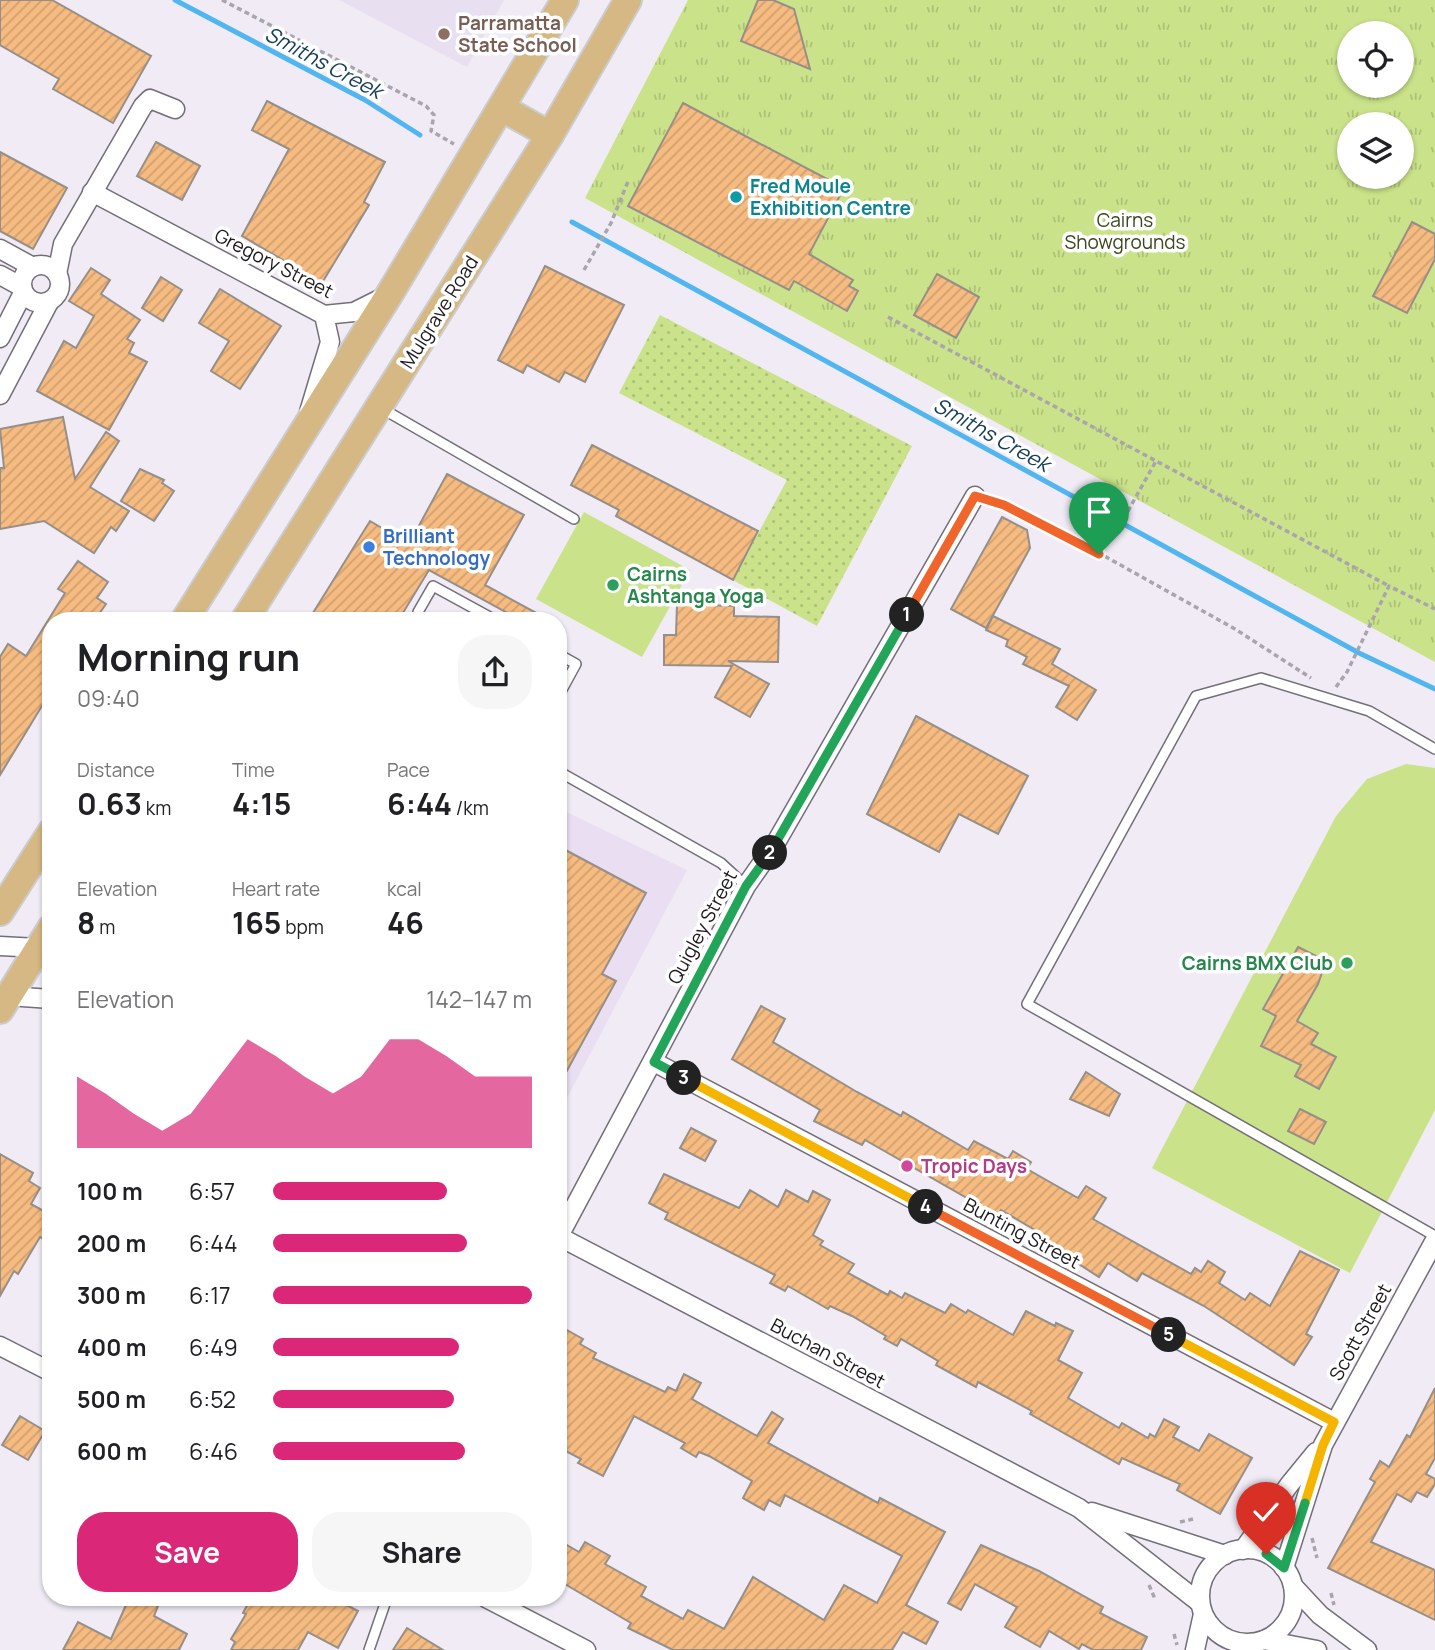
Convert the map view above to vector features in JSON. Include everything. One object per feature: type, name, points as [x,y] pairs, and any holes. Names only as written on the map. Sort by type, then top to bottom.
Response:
[{"type":"main road","points":[[190,612],[389,295],[565,0]]},
{"type":"main road","name":"Mulgrave Road","points":[[250,612],[550,135],[628,0]]},
{"type":"main road","points":[[502,108],[550,135]]},
{"type":"main road","points":[[1,907],[42,846]]},
{"type":"main road","points":[[4,1003],[42,950]]},
{"type":"street","points":[[0,395],[60,286],[57,274],[63,244],[146,102],[155,99],[175,109]]},
{"type":"street","name":"Gregory Street","points":[[92,192],[324,315],[354,312],[389,295]]},
{"type":"street","points":[[0,338],[23,290],[24,275],[63,244]]},
{"type":"street","points":[[0,249],[57,274]]},
{"type":"street","points":[[0,275],[23,290],[32,301],[49,302]]},
{"type":"street","points":[[306,425],[330,342],[324,315]]},
{"type":"street","name":"Quigley Street","points":[[567,1220],[654,1062],[746,886],[774,846],[975,496]]},
{"type":"street","points":[[0,946],[42,944]]},
{"type":"street","points":[[4,1003],[42,1000]]},
{"type":"street","name":"Bunting Street","points":[[654,1062],[1334,1422]]},
{"type":"street","name":"Scott Street","points":[[1284,1568],[1323,1445],[1435,1238]]},
{"type":"street","name":"Buchan Street","points":[[567,1241],[1079,1508],[1225,1555]]},
{"type":"street","points":[[0,1346],[42,1367]]},
{"type":"street","name":"Scott Street","points":[[1243,1550],[1289,1485],[1323,1445]]},
{"type":"street","name":"Buchan Street","points":[[1079,1508],[1202,1609]]},
{"type":"street","points":[[1195,1650],[1205,1576],[1212,1565],[1225,1555],[1243,1550],[1266,1554],[1284,1568],[1293,1586],[1320,1615],[1367,1650]]},
{"type":"street","points":[[1255,1644],[1282,1628],[1289,1617],[1293,1586]]},
{"type":"street","points":[[501,1606],[586,1650]]},
{"type":"street","points":[[1202,1609],[1222,1637],[1237,1643],[1318,1650]]},
{"type":"lane","points":[[380,407],[574,519]]},
{"type":"lane","points":[[418,612],[433,586],[481,612]]},
{"type":"lane","points":[[567,659],[576,664],[567,680]]},
{"type":"lane","points":[[1435,749],[1369,711],[1261,678],[1196,696],[1027,1004],[1435,1238]]},
{"type":"lane","points":[[567,776],[721,863],[746,886]]},
{"type":"lane","points":[[369,1650],[384,1606]]},
{"type":"path","points":[[222,0],[426,106],[434,115],[431,131],[474,154]]},
{"type":"path","points":[[584,270],[611,223],[629,179]]},
{"type":"path","points":[[888,317],[1435,609]]},
{"type":"path","points":[[1099,554],[1114,536],[1156,461]]},
{"type":"path","points":[[975,496],[1004,505],[1099,554],[1235,629],[1321,685]]},
{"type":"path","points":[[1332,692],[1347,672],[1389,586]]},
{"type":"path","points":[[1174,1634],[1179,1650]]},
{"type":"shaded area","name":"Parramatta State School","points":[[339,0],[504,0],[467,67]]},
{"type":"shaded area","points":[[567,812],[687,870],[567,1098]]},
{"type":"green space","name":"Cairns Showgrounds","points":[[688,0],[1435,0],[1435,662],[585,198]]},
{"type":"green space","points":[[660,315],[912,446],[817,626],[733,580],[787,480],[619,393]]},
{"type":"green space","name":"Cairns Ashtanga Yoga","points":[[584,512],[690,570],[642,657],[567,616],[567,612],[560,612],[536,599]]},
{"type":"green space","name":"Cairns BMX Club","points":[[1406,764],[1435,768],[1435,1110],[1350,1273],[1152,1168],[1336,816],[1367,779]]},
{"type":"building","points":[[0,0],[52,0],[151,56],[113,123],[53,89],[59,79],[0,45]]},
{"type":"building","points":[[758,0],[773,0],[794,9],[810,69],[741,41]]},
{"type":"building","points":[[267,101],[385,162],[364,202],[369,205],[322,283],[242,236],[289,149],[252,130]]},
{"type":"building","name":"Fred Moule Exhibition Centre","points":[[683,103],[844,188],[809,254],[853,280],[849,286],[858,291],[847,311],[794,281],[789,290],[628,206]]},
{"type":"building","points":[[156,142],[200,166],[182,200],[137,176]]},
{"type":"building","points":[[0,152],[67,188],[33,249],[0,231]]},
{"type":"building","points":[[1412,222],[1435,234],[1435,259],[1407,313],[1373,296]]},
{"type":"building","points":[[545,266],[624,305],[585,382],[565,372],[559,382],[527,365],[523,373],[498,360]]},
{"type":"building","points":[[91,268],[110,280],[101,294],[140,320],[127,339],[134,343],[129,353],[147,362],[109,430],[37,391],[64,341],[76,348],[94,316],[69,301]]},
{"type":"building","points":[[937,274],[979,297],[956,338],[914,315]]},
{"type":"building","points":[[161,277],[182,290],[163,321],[142,308]]},
{"type":"building","points":[[220,289],[281,326],[240,389],[211,371],[229,341],[199,323]]},
{"type":"building","points":[[63,417],[75,479],[106,432],[119,441],[90,487],[129,511],[116,531],[111,527],[94,553],[44,521],[0,529],[0,468],[4,468],[0,429]]},
{"type":"building","points":[[592,445],[758,531],[733,580],[616,516],[619,510],[571,485]]},
{"type":"building","points":[[140,469],[164,480],[162,483],[174,491],[154,521],[121,501]]},
{"type":"building","points":[[447,474],[524,515],[485,585],[534,612],[506,612],[429,570],[403,612],[314,612],[370,521],[409,544]]},
{"type":"building","points":[[1002,517],[1027,530],[1030,548],[986,628],[951,609]]},
{"type":"building","points":[[78,561],[108,582],[97,598],[106,604],[100,612],[53,612],[65,593],[58,589]]},
{"type":"building","points":[[677,604],[734,606],[734,616],[779,617],[778,662],[728,661],[769,684],[750,717],[715,697],[732,666],[664,665],[664,635],[676,635]]},
{"type":"building","points":[[993,616],[1060,649],[1052,664],[1096,690],[1077,720],[1056,707],[1069,686],[1023,664],[1027,657],[1006,646],[1008,640],[986,630]]},
{"type":"building","points":[[42,630],[42,706],[0,775],[0,657],[8,644],[26,656]]},
{"type":"building","points":[[916,716],[1028,776],[998,834],[959,814],[939,852],[867,814]]},
{"type":"building","points":[[567,851],[646,893],[602,974],[616,981],[567,1071]]},
{"type":"building","points":[[1298,947],[1326,961],[1318,984],[1297,1021],[1318,1033],[1311,1044],[1336,1057],[1319,1089],[1295,1076],[1301,1065],[1261,1046],[1276,1016],[1263,1009]]},
{"type":"building","points":[[761,1006],[785,1019],[773,1042],[857,1092],[901,1116],[903,1112],[968,1150],[974,1141],[1008,1159],[1013,1151],[1031,1162],[1027,1169],[1078,1198],[1086,1186],[1106,1198],[1093,1219],[1191,1274],[1195,1268],[1201,1272],[1208,1261],[1225,1272],[1219,1283],[1245,1300],[1250,1293],[1270,1306],[1300,1251],[1339,1270],[1306,1334],[1312,1337],[1294,1365],[1204,1306],[1142,1273],[1137,1281],[1108,1263],[1099,1277],[1063,1254],[1060,1259],[1034,1243],[1040,1233],[1001,1210],[995,1219],[978,1208],[979,1205],[865,1140],[862,1145],[814,1121],[820,1110],[732,1059]]},
{"type":"building","points":[[1086,1072],[1120,1094],[1109,1116],[1070,1099]]},
{"type":"building","points":[[1300,1109],[1326,1122],[1314,1144],[1288,1131]]},
{"type":"building","points":[[691,1128],[716,1141],[705,1161],[680,1148]]},
{"type":"building","points":[[0,1154],[33,1173],[29,1181],[40,1188],[31,1204],[42,1210],[42,1238],[40,1237],[18,1274],[14,1271],[0,1296]]},
{"type":"building","points":[[664,1174],[739,1208],[750,1190],[778,1207],[786,1190],[808,1202],[813,1191],[830,1200],[813,1235],[823,1241],[820,1245],[854,1264],[848,1273],[888,1295],[890,1291],[902,1298],[905,1293],[945,1313],[951,1304],[966,1313],[968,1310],[1013,1335],[1026,1311],[1055,1326],[1056,1323],[1073,1331],[1058,1360],[1082,1373],[1068,1398],[1119,1428],[1122,1423],[1148,1438],[1150,1434],[1155,1437],[1164,1419],[1179,1427],[1173,1437],[1199,1451],[1209,1434],[1252,1458],[1220,1514],[1177,1490],[1180,1484],[1122,1458],[1119,1464],[1030,1414],[1032,1411],[978,1382],[976,1387],[936,1365],[938,1361],[901,1339],[897,1346],[884,1339],[886,1336],[852,1316],[830,1306],[828,1309],[788,1286],[785,1291],[770,1283],[775,1275],[665,1219],[668,1213],[649,1203]]},
{"type":"building","points":[[567,1330],[583,1339],[580,1344],[596,1353],[593,1358],[665,1392],[668,1387],[676,1391],[684,1374],[701,1383],[692,1399],[757,1436],[772,1412],[783,1419],[768,1443],[878,1503],[880,1498],[945,1532],[906,1605],[938,1622],[926,1644],[903,1632],[892,1650],[673,1650],[628,1628],[631,1623],[567,1585],[567,1545],[579,1552],[585,1542],[610,1556],[605,1564],[646,1587],[641,1596],[683,1619],[688,1610],[724,1629],[753,1577],[824,1620],[844,1585],[877,1603],[902,1556],[785,1495],[780,1506],[769,1500],[764,1510],[743,1498],[752,1481],[709,1456],[699,1452],[696,1457],[681,1448],[685,1443],[634,1416],[603,1476],[578,1463],[581,1459],[567,1452]]},
{"type":"building","points":[[1435,1388],[1435,1458],[1426,1474],[1435,1479],[1435,1484],[1427,1497],[1417,1492],[1411,1502],[1397,1494],[1371,1542],[1435,1570],[1435,1620],[1328,1568],[1375,1482],[1370,1479],[1380,1461],[1389,1467],[1407,1435],[1410,1437]]},
{"type":"building","points":[[20,1416],[42,1429],[42,1436],[28,1460],[2,1445]]},
{"type":"building","points":[[981,1545],[1039,1571],[1103,1607],[1100,1613],[1147,1637],[1141,1650],[1093,1650],[1082,1644],[1079,1649],[1049,1631],[1040,1647],[1005,1627],[1017,1607],[975,1584],[961,1610],[948,1603]]},
{"type":"building","points":[[125,1606],[158,1606],[154,1616],[187,1634],[179,1650],[63,1650],[78,1622],[111,1639]]},
{"type":"building","points":[[247,1606],[348,1606],[358,1611],[338,1648],[308,1632],[298,1650],[231,1650],[235,1642],[231,1639],[246,1614],[243,1613]]},
{"type":"building","points":[[407,1628],[443,1650],[393,1650]]},
{"type":"waterway","name":"Smiths Creek","points":[[175,0],[365,100],[420,135]]},
{"type":"waterway","name":"Smiths Creek","points":[[572,222],[1359,653],[1435,689]]},
{"type":"place","name":"Parramatta State School","points":[[444,34]]},
{"type":"place","name":"Fred Moule Exhibition Centre","points":[[736,197]]},
{"type":"place","name":"Brilliant Technology","points":[[369,547]]},
{"type":"place","name":"Cairns Ashtanga Yoga","points":[[613,585]]},
{"type":"place","name":"Cairns BMX Club","points":[[1347,963]]},
{"type":"place","name":"Tropic Days","points":[[907,1166]]},
{"type":"route","points":[[1099,554],[1004,505],[975,496],[774,846],[746,886],[654,1062],[1334,1422],[1323,1445],[1284,1568],[1266,1554]]}]
